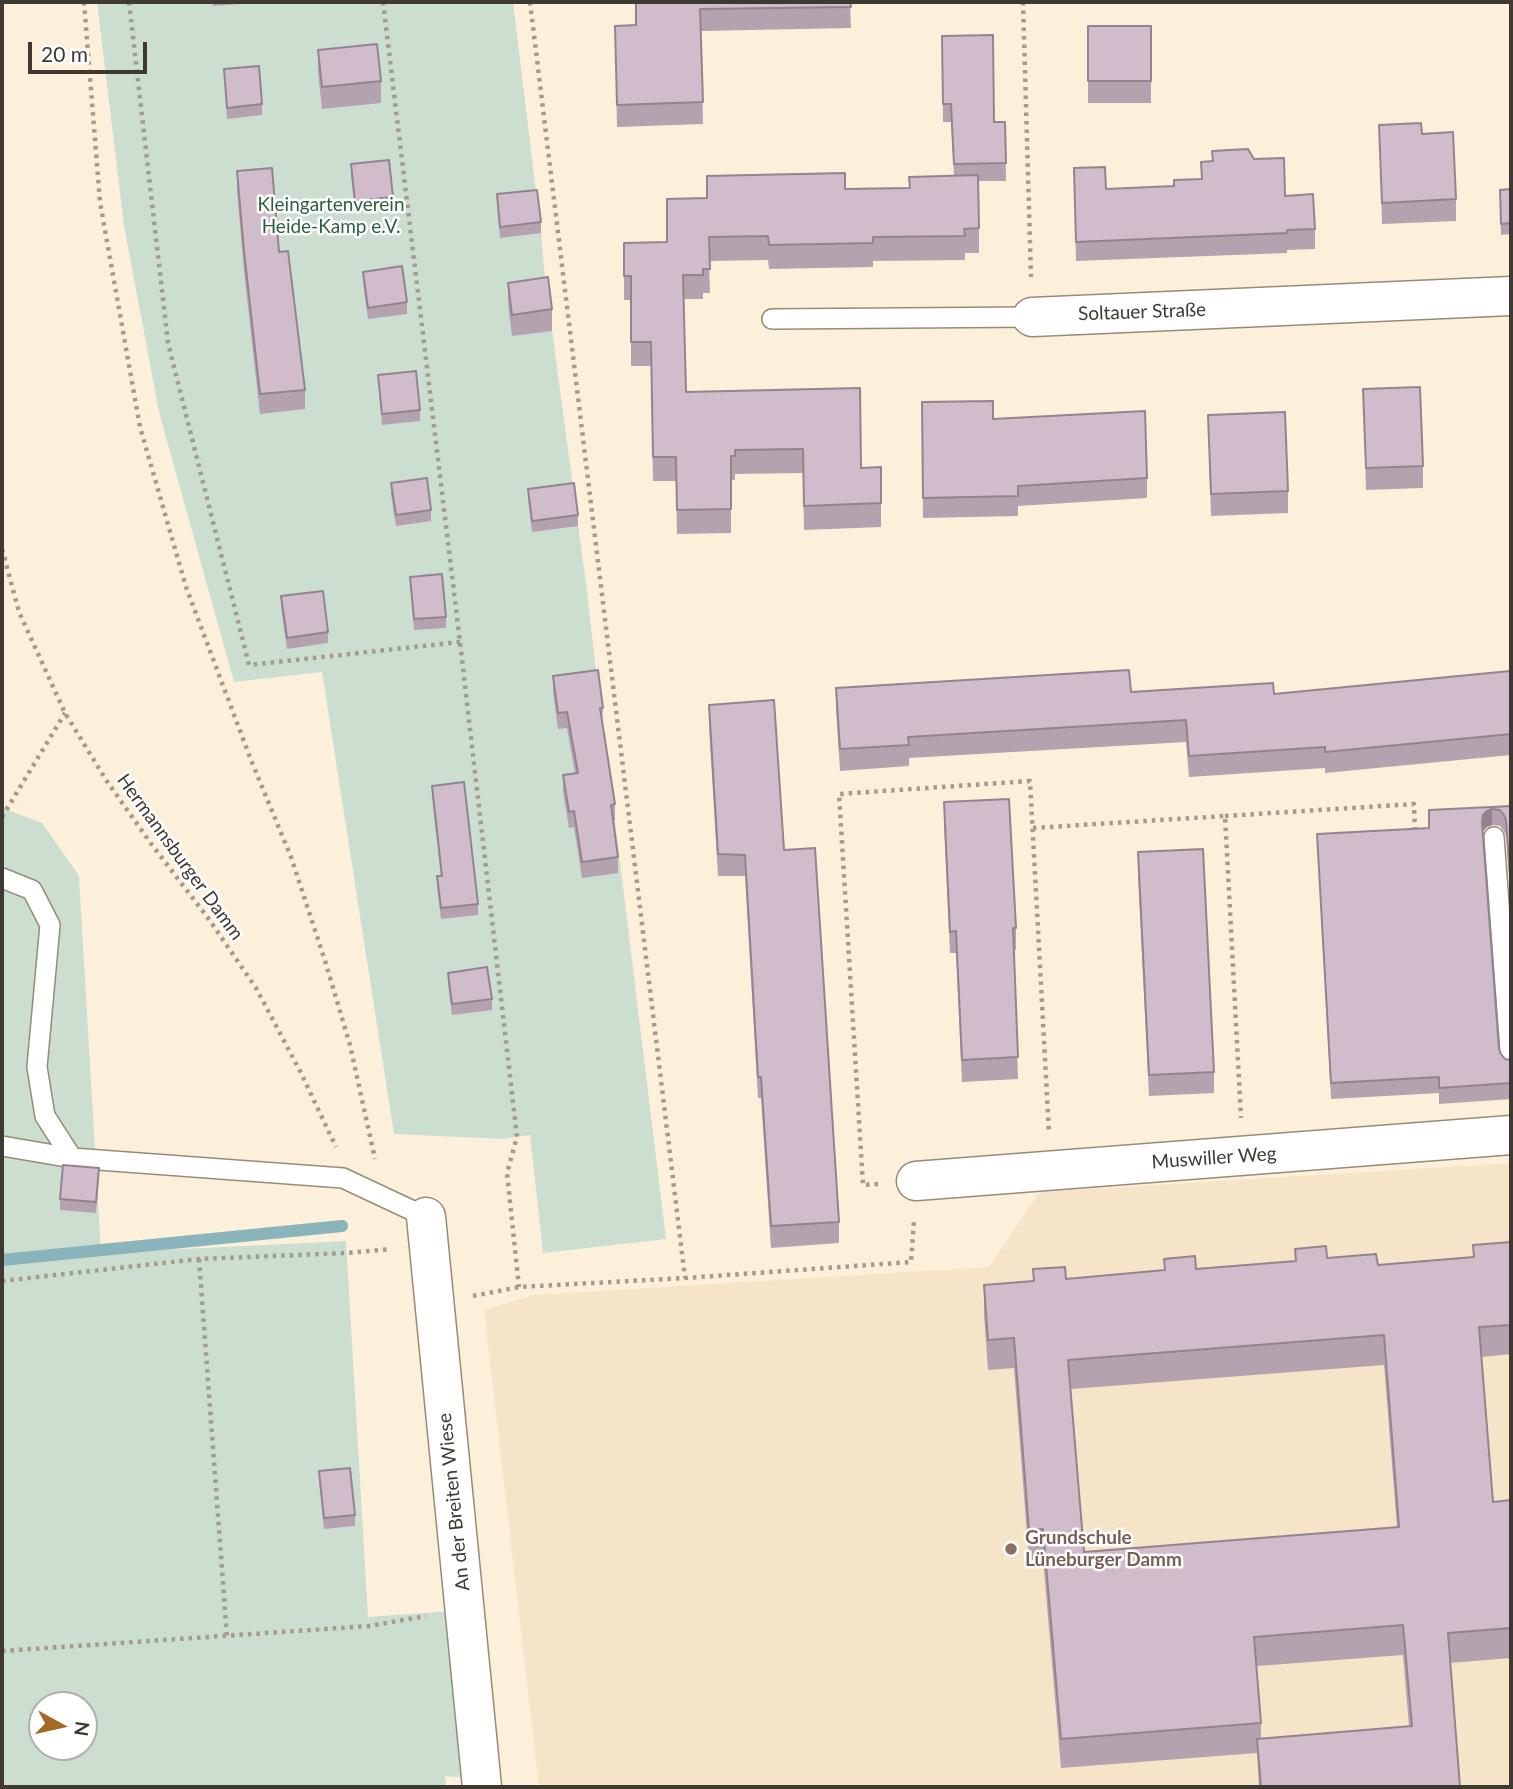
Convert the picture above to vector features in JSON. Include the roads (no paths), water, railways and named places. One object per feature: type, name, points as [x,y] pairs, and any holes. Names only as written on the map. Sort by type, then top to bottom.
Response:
[{"type":"street","name":"Soltauer Straße","points":[[1032,317],[1511,296]]},
{"type":"street","name":"Muswiller Weg","points":[[916,1181],[1511,1135]]},
{"type":"street","name":"An der Breiten Wiese","points":[[428,1231],[482,1787]]},
{"type":"lane","name":"Soltauer Straße","points":[[772,319],[1032,317]]},
{"type":"lane","points":[[1493,837],[1511,1064]]},
{"type":"lane","points":[[2,878],[32,890],[50,925],[37,1067],[45,1116],[72,1158]]},
{"type":"lane","points":[[2,1146],[72,1158],[343,1178],[428,1231]]},
{"type":"waterway","points":[[2,1260],[342,1226]]},
{"type":"place","name":"Grundschule Lüneburger Damm","points":[[1011,1549]]},
{"type":"park label","name":"Kleingartenverein Heide-Kamp e.V.","points":[[331,216]]}]
